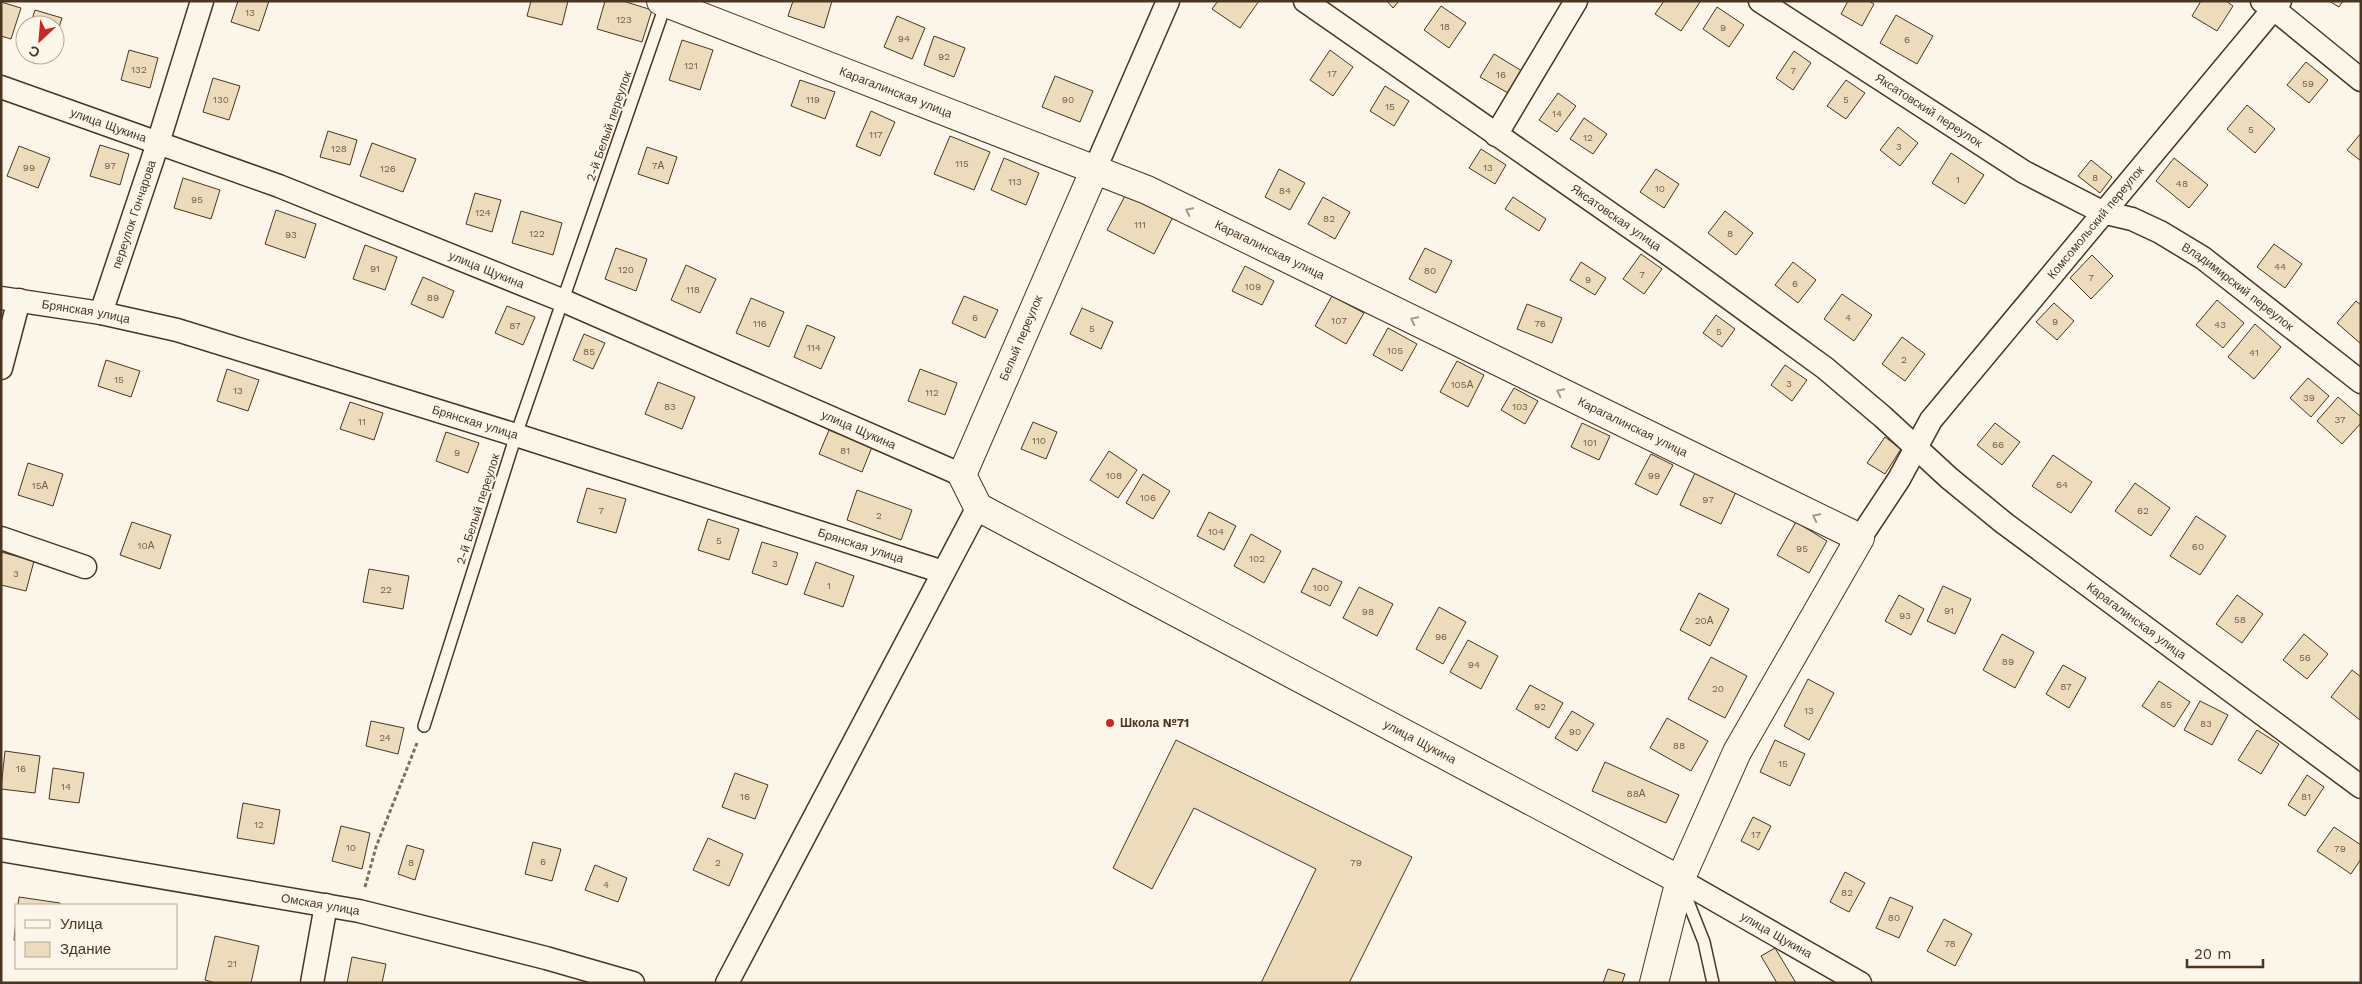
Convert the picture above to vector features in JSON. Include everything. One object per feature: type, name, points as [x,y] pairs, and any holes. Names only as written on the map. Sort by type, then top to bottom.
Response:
[{"type":"street","name":"переулок Гончарова","points":[[101,313],[158,143],[202,1]]},
{"type":"street","points":[[1095,169],[1168,1]]},
{"type":"street","name":"Яксатовская улица","points":[[1305,1],[1667,254],[1825,368],[1884,417],[1915,448]]},
{"type":"street","points":[[1496,136],[1576,1]]},
{"type":"street","name":"Яксатовский переулок","points":[[1760,1],[2024,172],[2102,212]]},
{"type":"street","name":"Карагалинская улица","points":[[663,2],[1147,190],[1860,538]]},
{"type":"street","points":[[2272,4],[2361,80]]},
{"type":"street","name":"Комсомольский переулок","points":[[1860,538],[1899,478],[1931,420],[2272,4]]},
{"type":"street","name":"улица Щукина","points":[[1,87],[279,186],[564,301],[962,475]]},
{"type":"street","name":"Белый переулок","points":[[962,475],[1095,169]]},
{"type":"street","name":"Владимирский переулок","points":[[2102,212],[2132,219],[2160,232],[2203,258],[2361,382]]},
{"type":"street","points":[[1,368],[10,299]]},
{"type":"street","name":"Брянская улица","points":[[10,299],[101,313],[177,330],[516,435],[943,572]]},
{"type":"street","name":"Карагалинская улица","points":[[1915,448],[2004,523],[2361,787]]},
{"type":"street","points":[[727,983],[978,507],[962,475]]},
{"type":"street","name":"улица Щукина","points":[[978,507],[1680,880],[1860,983]]},
{"type":"street","points":[[1,538],[85,567]]},
{"type":"street","points":[[1654,983],[1680,880],[1737,752],[1860,538]]},
{"type":"street","name":"Омская улица","points":[[1,850],[359,911],[546,958],[633,983]]},
{"type":"street","points":[[312,983],[326,905]]},
{"type":"lane","name":"2-й Белый переулок","points":[[424,726],[516,435],[564,301],[663,2]]},
{"type":"lane","points":[[1680,880],[1704,942],[1713,983]]},
{"type":"path","points":[[359,911],[376,847],[424,726]]},
{"type":"building","points":[[238,1],[269,1],[259,31],[231,22]]},
{"type":"building","points":[[531,1],[568,1],[562,25],[527,16]]},
{"type":"building","points":[[605,1],[623,1],[652,10],[642,42],[597,29]]},
{"type":"building","points":[[793,1],[832,1],[824,28],[788,16]]},
{"type":"building","points":[[1218,1],[1259,1],[1240,28],[1212,9]]},
{"type":"building","points":[[1387,1],[1399,1],[1393,8]]},
{"type":"building","points":[[1664,1],[1700,2],[1681,31],[1655,14]]},
{"type":"building","points":[[1848,1],[1869,1],[1874,4],[1862,26],[1841,14]]},
{"type":"building","points":[[2201,1],[2226,1],[2233,6],[2217,31],[2192,16]]},
{"type":"building","points":[[2329,1],[2343,1],[2339,7]]},
{"type":"building","points":[[1,2],[21,8],[19,15],[15,15],[15,27],[11,39],[1,36]]},
{"type":"building","points":[[1441,6],[1466,23],[1449,48],[1424,30]]},
{"type":"building","points":[[1717,7],[1744,25],[1729,47],[1703,29]]},
{"type":"building","points":[[35,10],[52,15],[33,15]]},
{"type":"building","points":[[1896,15],[1933,36],[1917,64],[1880,43]]},
{"type":"building","points":[[897,16],[925,28],[912,59],[884,47]]},
{"type":"building","points":[[934,36],[965,48],[954,77],[924,65]]},
{"type":"building","points":[[682,40],[713,50],[700,90],[669,80]]},
{"type":"building","points":[[129,50],[158,58],[150,88],[121,80]]},
{"type":"building","points":[[1330,50],[1353,67],[1333,96],[1310,80]]},
{"type":"building","points":[[1794,51],[1811,63],[1793,90],[1776,78]]},
{"type":"building","points":[[1494,54],[1522,71],[1508,93],[1480,77]]},
{"type":"building","points":[[2306,62],[2328,80],[2309,103],[2287,85]]},
{"type":"building","points":[[1055,76],[1093,91],[1080,122],[1042,107]]},
{"type":"building","points":[[213,78],[240,86],[229,120],[203,112]]},
{"type":"building","points":[[800,80],[835,92],[825,119],[791,106]]},
{"type":"building","points":[[1846,80],[1865,93],[1846,119],[1827,106]]},
{"type":"building","points":[[1385,86],[1409,101],[1394,126],[1370,111]]},
{"type":"building","points":[[1558,93],[1576,106],[1557,132],[1539,120]]},
{"type":"building","points":[[2247,105],[2275,129],[2255,153],[2227,129]]},
{"type":"building","points":[[871,111],[895,122],[880,156],[856,146]]},
{"type":"building","points":[[1584,118],[1607,134],[1593,154],[1570,139]]},
{"type":"building","points":[[1898,127],[1918,143],[1900,166],[1880,150]]},
{"type":"building","points":[[328,131],[357,140],[350,165],[320,157]]},
{"type":"building","points":[[2361,133],[2361,161],[2347,150]]},
{"type":"building","points":[[950,136],[990,152],[974,190],[934,174]]},
{"type":"building","points":[[372,143],[416,159],[403,192],[360,176]]},
{"type":"building","points":[[100,145],[129,154],[120,185],[90,176]]},
{"type":"building","points":[[19,146],[50,158],[38,188],[7,176]]},
{"type":"building","points":[[647,147],[677,157],[668,184],[638,174]]},
{"type":"building","points":[[1481,149],[1506,165],[1495,184],[1469,168]]},
{"type":"building","points":[[1951,153],[1984,175],[1965,204],[1932,183]]},
{"type":"building","points":[[1004,158],[1039,173],[1026,205],[991,190]]},
{"type":"building","points":[[2174,158],[2208,185],[2189,208],[2156,181]]},
{"type":"building","points":[[2091,160],[2112,177],[2100,193],[2078,176]]},
{"type":"building","points":[[1279,169],[1305,183],[1290,210],[1265,197]]},
{"type":"building","points":[[1656,169],[1679,184],[1664,208],[1640,192]]},
{"type":"building","points":[[183,178],[220,190],[211,219],[174,208]]},
{"type":"building","points":[[475,193],[501,200],[492,232],[466,224]]},
{"type":"building","points":[[1126,194],[1173,217],[1154,254],[1107,230]]},
{"type":"building","points":[[1323,197],[1350,212],[1335,239],[1308,224]]},
{"type":"building","points":[[1513,197],[1546,219],[1539,231],[1505,209]]},
{"type":"building","points":[[276,210],[316,224],[305,258],[265,244]]},
{"type":"building","points":[[521,211],[562,223],[553,255],[512,243]]},
{"type":"building","points":[[1725,211],[1753,233],[1736,255],[1708,233]]},
{"type":"building","points":[[2274,244],[2302,264],[2285,288],[2257,267]]},
{"type":"building","points":[[365,245],[397,257],[385,290],[353,279]]},
{"type":"building","points":[[616,248],[647,259],[636,291],[605,279]]},
{"type":"building","points":[[1425,248],[1452,261],[1436,293],[1409,279]]},
{"type":"building","points":[[1641,254],[1662,269],[1644,294],[1623,279]]},
{"type":"building","points":[[2092,255],[2113,276],[2091,299],[2070,278]]},
{"type":"building","points":[[1581,262],[1606,278],[1595,295],[1570,280]]},
{"type":"building","points":[[1793,262],[1816,280],[1798,303],[1775,285]]},
{"type":"building","points":[[686,265],[716,279],[700,313],[671,300]]},
{"type":"building","points":[[1245,266],[1274,281],[1262,305],[1232,291]]},
{"type":"building","points":[[423,277],[454,291],[443,318],[411,304]]},
{"type":"building","points":[[1842,294],[1872,315],[1854,341],[1824,319]]},
{"type":"building","points":[[964,296],[998,310],[985,338],[952,323]]},
{"type":"building","points":[[1332,296],[1364,313],[1346,344],[1315,326]]},
{"type":"building","points":[[751,298],[784,312],[769,347],[736,333]]},
{"type":"building","points":[[2217,300],[2244,323],[2223,348],[2196,325]]},
{"type":"building","points":[[2356,301],[2361,305],[2361,344],[2337,323]]},
{"type":"building","points":[[2054,303],[2074,321],[2057,340],[2036,322]]},
{"type":"building","points":[[1527,304],[1562,318],[1552,343],[1517,329]]},
{"type":"building","points":[[507,306],[535,317],[523,345],[495,333]]},
{"type":"building","points":[[1082,308],[1113,322],[1101,349],[1070,334]]},
{"type":"building","points":[[1716,315],[1735,329],[1722,347],[1703,333]]},
{"type":"building","points":[[2255,324],[2281,347],[2254,379],[2228,357]]},
{"type":"building","points":[[807,325],[835,337],[821,369],[794,357]]},
{"type":"building","points":[[1388,328],[1417,344],[1402,371],[1373,355]]},
{"type":"building","points":[[584,334],[605,343],[593,369],[573,360]]},
{"type":"building","points":[[1902,337],[1925,354],[1905,381],[1882,364]]},
{"type":"building","points":[[106,360],[140,371],[131,397],[98,386]]},
{"type":"building","points":[[1457,361],[1484,375],[1468,407],[1440,392]]},
{"type":"building","points":[[1785,365],[1807,380],[1792,401],[1771,385]]},
{"type":"building","points":[[227,369],[259,380],[248,411],[217,401]]},
{"type":"building","points":[[920,369],[957,383],[945,415],[908,401]]},
{"type":"building","points":[[2308,378],[2329,396],[2311,417],[2290,398]]},
{"type":"building","points":[[658,382],[695,397],[682,429],[645,414]]},
{"type":"building","points":[[1514,388],[1538,401],[1525,424],[1501,410]]},
{"type":"building","points":[[2338,397],[2361,417],[2361,423],[2342,444],[2317,421]]},
{"type":"building","points":[[350,402],[383,413],[374,440],[340,429]]},
{"type":"building","points":[[1033,422],[1057,432],[1046,459],[1021,449]]},
{"type":"building","points":[[1582,423],[1610,436],[1599,460],[1571,447]]},
{"type":"building","points":[[1995,423],[2020,442],[2002,465],[1977,445]]},
{"type":"building","points":[[829,430],[872,447],[862,472],[819,454]]},
{"type":"building","points":[[446,432],[479,443],[468,473],[436,461]]},
{"type":"building","points":[[1885,437],[1901,449],[1885,474],[1867,463]]},
{"type":"building","points":[[1109,451],[1137,470],[1118,498],[1090,480]]},
{"type":"building","points":[[1651,454],[1673,465],[1657,495],[1635,484]]},
{"type":"building","points":[[2053,455],[2092,482],[2071,513],[2032,486]]},
{"type":"building","points":[[28,463],[63,474],[53,506],[18,495]]},
{"type":"building","points":[[1695,473],[1736,492],[1721,524],[1680,505]]},
{"type":"building","points":[[1143,474],[1170,491],[1153,519],[1126,503]]},
{"type":"building","points":[[2135,483],[2170,508],[2151,536],[2115,511]]},
{"type":"building","points":[[587,488],[626,499],[616,533],[577,522]]},
{"type":"building","points":[[857,490],[912,510],[901,540],[847,520]]},
{"type":"building","points":[[1209,512],[1236,526],[1224,550],[1197,536]]},
{"type":"building","points":[[2196,516],[2226,536],[2200,575],[2170,556]]},
{"type":"building","points":[[708,519],[739,529],[729,560],[698,550]]},
{"type":"building","points":[[132,522],[171,535],[160,569],[120,555]]},
{"type":"building","points":[[1796,522],[1827,541],[1809,573],[1777,555]]},
{"type":"building","points":[[1251,534],[1281,551],[1264,583],[1234,566]]},
{"type":"building","points":[[762,542],[798,553],[787,585],[752,573]]},
{"type":"building","points":[[1,552],[34,561],[26,591],[1,585]]},
{"type":"building","points":[[816,562],[854,576],[843,607],[804,594]]},
{"type":"building","points":[[1313,568],[1342,582],[1330,606],[1301,592]]},
{"type":"building","points":[[369,569],[409,576],[403,609],[363,602]]},
{"type":"building","points":[[1943,586],[1971,599],[1955,634],[1927,621]]},
{"type":"building","points":[[1359,587],[1393,604],[1377,636],[1343,618]]},
{"type":"building","points":[[1699,593],[1729,609],[1710,646],[1680,630]]},
{"type":"building","points":[[1899,595],[1924,609],[1911,635],[1885,621]]},
{"type":"building","points":[[2237,595],[2263,614],[2242,643],[2216,624]]},
{"type":"building","points":[[1439,607],[1466,622],[1443,664],[1416,649]]},
{"type":"building","points":[[2002,634],[2034,652],[2015,688],[1983,670]]},
{"type":"building","points":[[2304,634],[2328,654],[2307,679],[2283,660]]},
{"type":"building","points":[[1468,640],[1498,656],[1481,689],[1450,672]]},
{"type":"building","points":[[1711,657],[1747,676],[1725,718],[1688,699]]},
{"type":"building","points":[[2063,665],[2086,678],[2069,708],[2046,694]]},
{"type":"building","points":[[2352,670],[2361,677],[2360,720],[2331,697]]},
{"type":"building","points":[[1808,679],[1834,693],[1809,740],[1784,726]]},
{"type":"building","points":[[2159,681],[2190,702],[2174,727],[2142,706]]},
{"type":"building","points":[[1530,685],[1563,703],[1549,728],[1516,709]]},
{"type":"building","points":[[2200,701],[2228,715],[2212,745],[2184,730]]},
{"type":"building","points":[[1572,711],[1594,724],[1577,751],[1555,738]]},
{"type":"building","points":[[1667,718],[1708,741],[1691,771],[1650,748]]},
{"type":"building","points":[[371,721],[404,728],[398,754],[366,746]]},
{"type":"building","points":[[2257,730],[2279,744],[2261,774],[2238,760]]},
{"type":"building","points":[[1176,740],[1412,857],[1349,983],[1261,983],[1316,869],[1194,808],[1152,889],[1113,868]]},
{"type":"building","points":[[1775,740],[1805,754],[1790,786],[1760,772]]},
{"type":"building","points":[[5,751],[40,756],[35,793],[1,789]]},
{"type":"building","points":[[1605,762],[1679,795],[1666,823],[1592,791]]},
{"type":"building","points":[[53,768],[84,773],[79,803],[49,799]]},
{"type":"building","points":[[735,773],[768,785],[755,819],[722,807]]},
{"type":"building","points":[[2307,775],[2324,787],[2305,816],[2288,805]]},
{"type":"building","points":[[243,803],[280,810],[274,844],[237,838]]},
{"type":"building","points":[[1753,817],[1771,826],[1759,850],[1741,841]]},
{"type":"building","points":[[341,826],[370,833],[362,869],[332,861]]},
{"type":"building","points":[[2334,827],[2361,845],[2361,859],[2351,874],[2317,851]]},
{"type":"building","points":[[708,838],[743,854],[729,886],[693,870]]},
{"type":"building","points":[[533,842],[561,849],[552,881],[525,874]]},
{"type":"building","points":[[407,845],[424,850],[415,880],[398,874]]},
{"type":"building","points":[[595,865],[627,878],[618,902],[585,890]]},
{"type":"building","points":[[1845,872],[1865,883],[1849,912],[1830,902]]},
{"type":"building","points":[[19,897],[60,903],[60,904],[18,904]]},
{"type":"building","points":[[1890,897],[1913,907],[1899,938],[1876,928]]},
{"type":"building","points":[[1944,919],[1972,934],[1955,966],[1927,951]]},
{"type":"building","points":[[215,936],[259,946],[251,983],[215,983],[205,980]]},
{"type":"building","points":[[1775,948],[1796,983],[1777,983],[1761,956]]},
{"type":"building","points":[[352,957],[386,964],[382,983],[347,983]]},
{"type":"building","points":[[1608,969],[1625,974],[1622,983],[1603,983]]},
{"type":"place","name":"Школа №71","points":[[1110,723]]}]
